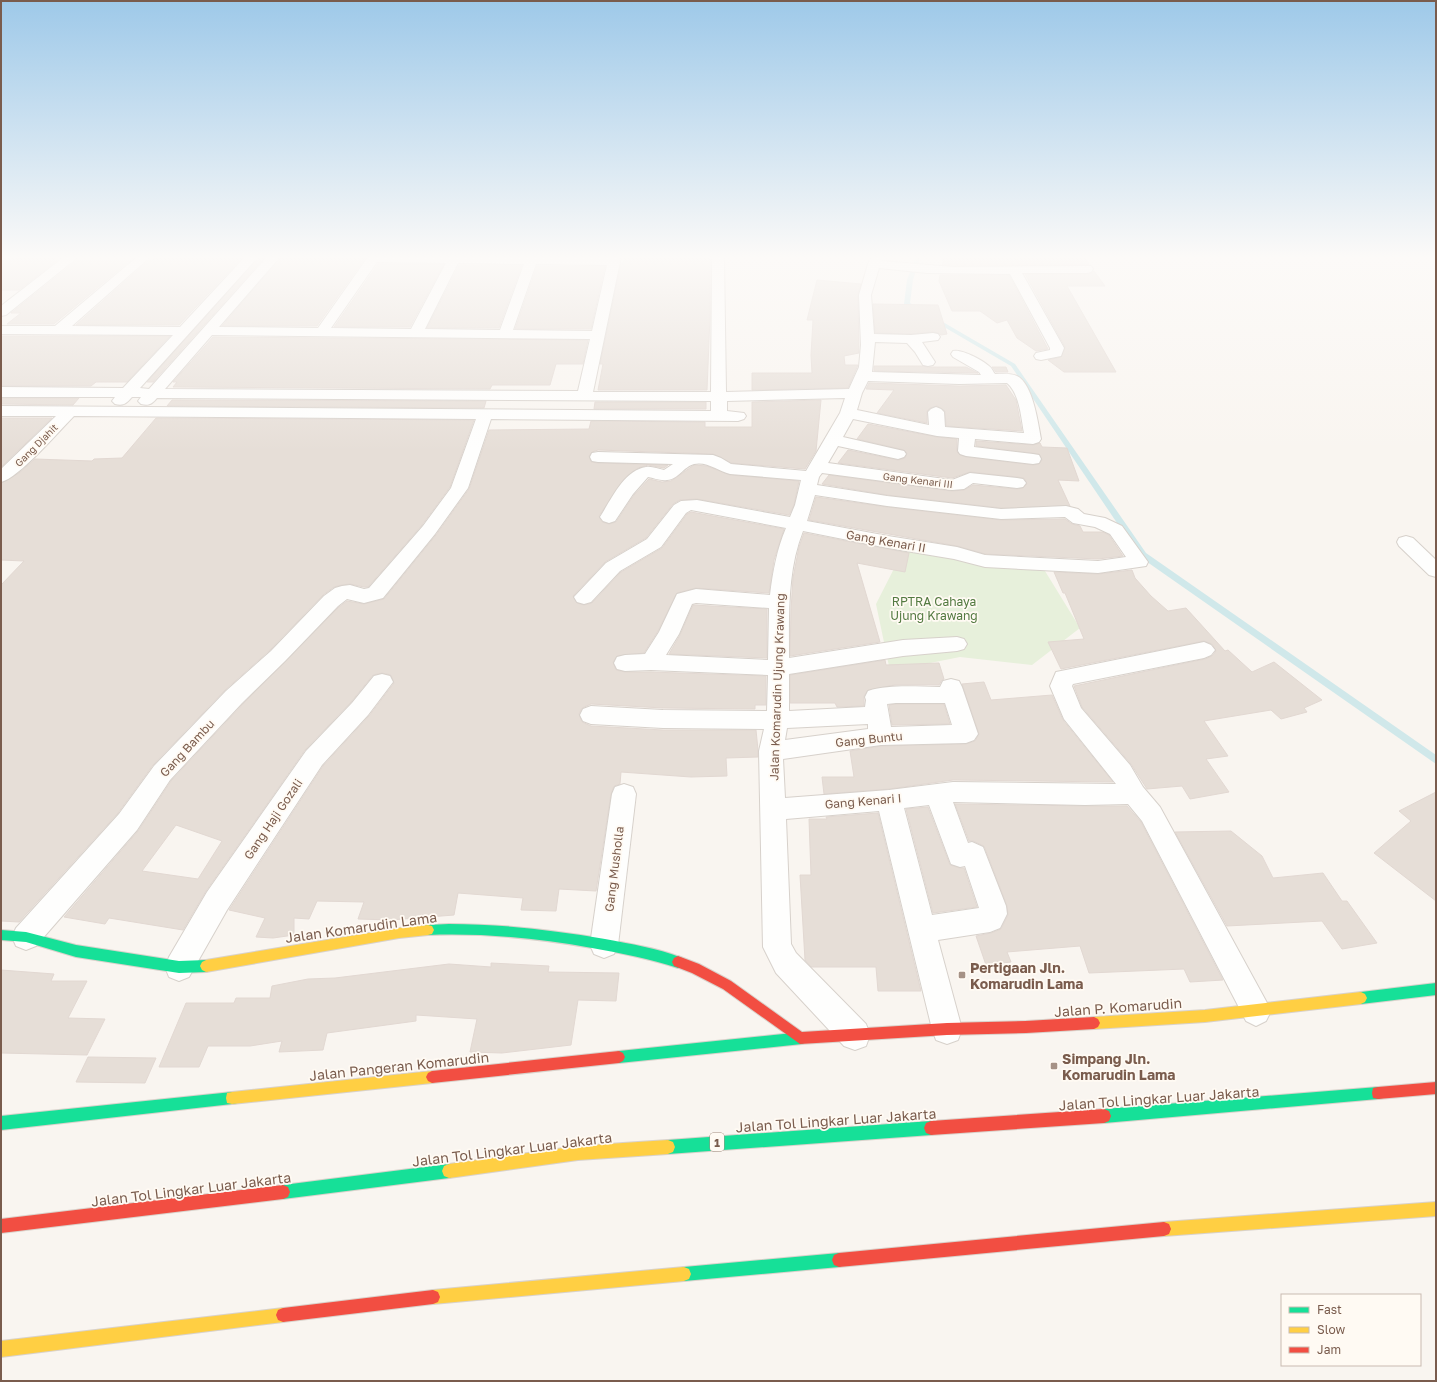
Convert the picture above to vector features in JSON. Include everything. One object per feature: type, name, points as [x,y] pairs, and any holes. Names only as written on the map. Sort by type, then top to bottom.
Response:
[{"type":"main road","name":"Jalan Komarudin Lama","points":[[1,935],[26,937],[76,951],[125,960],[179,967],[209,966],[357,939],[445,929],[539,933],[652,953],[698,968],[739,993],[800,1038]]},
{"type":"main road","name":"Jalan P. Komarudin","points":[[800,1038],[855,1036],[947,1029],[1026,1027],[1256,1011],[1436,989]]},
{"type":"main road","name":"Jalan Pangeran Komarudin","points":[[1,1123],[800,1038]]},
{"type":"main road","name":"Jalan Tol Lingkar Luar Jakarta","points":[[1,1226],[388,1180],[578,1153],[1188,1110],[1436,1088]]},
{"type":"main road","points":[[1,1348],[444,1296],[911,1254],[1150,1230],[1436,1208]]},
{"type":"street","points":[[58,331],[69,321]]},
{"type":"street","points":[[109,412],[193,321]]},
{"type":"street","points":[[136,412],[216,321]]},
{"type":"street","points":[[322,332],[329,321]]},
{"type":"street","points":[[416,333],[422,321]]},
{"type":"street","points":[[505,334],[509,321]]},
{"type":"street","points":[[585,396],[601,321]]},
{"type":"street","points":[[718,321],[719,416]]},
{"type":"street","name":"Jalan Komarudin Ujung Krawang","points":[[855,1036],[786,963],[777,947],[772,751],[778,720],[779,602],[784,564],[789,542],[804,505],[812,478],[833,440],[855,394],[868,355],[867,321]]},
{"type":"street","points":[[1041,356],[1056,353],[1057,348],[1042,321]]},
{"type":"street","points":[[1,330],[184,331]]},
{"type":"street","points":[[208,331],[598,335]]},
{"type":"street","points":[[868,338],[911,339],[933,337]]},
{"type":"street","points":[[911,339],[922,350],[928,362]]},
{"type":"street","points":[[958,354],[979,366],[991,379]]},
{"type":"street","points":[[1,392],[719,397],[855,394],[941,378],[957,381],[1008,379],[1014,381],[1024,398],[1033,439],[937,431],[855,394]]},
{"type":"street","points":[[1,411],[738,416]]},
{"type":"street","name":"Gang Djahit","points":[[1,477],[15,466],[70,411]]},
{"type":"street","points":[[936,412],[937,431]]},
{"type":"street","name":"Gang Bambu","points":[[26,937],[128,822],[162,773],[234,697],[278,656],[340,594],[350,592],[371,595],[376,593],[429,530],[459,488],[485,415]]},
{"type":"street","points":[[967,433],[966,451],[1033,459]]},
{"type":"street","points":[[833,440],[898,454]]},
{"type":"street","points":[[598,457],[713,460],[718,462],[724,468],[730,470],[812,478]]},
{"type":"street","points":[[609,517],[637,477],[648,472],[669,475],[690,459]]},
{"type":"street","name":"Gang Kenari III","points":[[812,478],[958,485],[970,478],[1017,483]]},
{"type":"street","name":"Gang Kenari II","points":[[584,597],[613,567],[654,543],[680,509],[687,505],[697,505],[888,542],[957,553],[974,559],[1024,564],[1098,567],[1139,562],[1116,530],[1099,522],[1079,519],[1072,512],[1001,514],[886,502],[812,478]]},
{"type":"street","points":[[1406,542],[1436,571]]},
{"type":"street","points":[[651,662],[669,634],[684,599],[696,596],[779,602]]},
{"type":"street","points":[[625,663],[651,662],[779,668],[903,648],[956,644]]},
{"type":"street","points":[[1204,650],[1064,678],[1061,686],[1072,713],[1122,772],[1134,794],[1151,814],[1256,1011]]},
{"type":"street","name":"Gang Haji Gozali","points":[[179,967],[217,901],[287,795],[314,758],[360,709],[382,682]]},
{"type":"street","name":"Gang Buntu","points":[[772,751],[880,726],[966,734],[953,691],[880,695],[876,697],[878,698],[876,704],[880,726]]},
{"type":"street","points":[[591,715],[729,720],[823,719],[880,726]]},
{"type":"street","points":[[922,930],[990,919],[993,914],[992,906],[974,855],[972,853],[960,856],[945,793]]},
{"type":"street","name":"Gang Kenari I","points":[[773,808],[889,800],[945,793],[1085,795],[1134,794]]},
{"type":"street","name":"Gang Musholla","points":[[604,944],[624,794]]},
{"type":"street","points":[[889,800],[947,1029]]},
{"type":"green space","name":"RPTRA Cahaya Ujung Krawang","points":[[904,549],[1045,571],[1080,628],[1032,665],[960,657],[890,671],[876,604]]},
{"type":"building","points":[[10,321],[57,321],[54,324],[7,324]]},
{"type":"building","points":[[80,321],[182,321],[179,325],[76,325]]},
{"type":"building","points":[[201,321],[207,321],[153,382],[147,382]]},
{"type":"building","points":[[226,321],[320,321],[317,326],[222,326]]},
{"type":"building","points":[[338,321],[413,321],[410,327],[334,327]]},
{"type":"building","points":[[430,321],[501,321],[499,328],[427,328]]},
{"type":"building","points":[[518,321],[593,321],[591,329],[515,329]]},
{"type":"building","points":[[609,321],[710,321],[707,390],[598,390],[603,364],[600,364]]},
{"type":"building","points":[[813,321],[858,321],[859,353],[844,356],[845,365],[858,365],[848,388],[752,390],[752,373],[812,373],[811,355]]},
{"type":"building","points":[[874,321],[943,321],[947,334],[941,335],[933,332],[911,334],[875,333]]},
{"type":"building","points":[[1008,321],[1034,321],[1048,349],[1036,351],[1017,338]]},
{"type":"building","points":[[1051,321],[1087,321],[1116,372],[1064,372],[1048,360],[1061,357],[1065,347]]},
{"type":"building","points":[[1,336],[170,336],[127,382],[96,382],[91,386],[1,386]]},
{"type":"building","points":[[213,337],[588,340],[583,364],[556,364],[550,385],[492,385],[490,389],[173,387],[177,382],[173,382]]},
{"type":"building","points":[[874,366],[966,367],[978,373],[874,371]]},
{"type":"building","points":[[992,367],[1006,367],[1008,372],[996,372]]},
{"type":"building","points":[[869,383],[959,386],[1006,385],[1016,400],[1022,431],[946,426],[945,411],[937,406],[930,408],[927,411],[927,423],[877,413],[894,390],[866,389]]},
{"type":"building","points":[[1,398],[79,398],[73,405],[1,404]]},
{"type":"building","points":[[172,400],[486,401],[484,408],[167,406]]},
{"type":"building","points":[[821,400],[816,451],[805,469],[731,463],[713,454],[598,450],[592,452],[589,456],[591,462],[598,463],[668,465],[664,468],[648,465],[638,468],[624,479],[599,516],[602,522],[609,524],[616,522],[634,495],[649,479],[662,482],[671,481],[694,465],[707,466],[730,475],[799,481],[794,505],[789,515],[697,499],[680,500],[673,504],[646,538],[605,562],[573,596],[577,603],[584,605],[592,603],[621,572],[662,548],[687,514],[691,512],[784,529],[774,560],[769,593],[696,588],[677,593],[658,631],[644,653],[617,656],[613,662],[616,670],[625,672],[766,676],[766,705],[755,705],[755,709],[663,708],[591,704],[582,708],[579,714],[582,722],[591,726],[663,730],[756,730],[758,750],[758,757],[726,758],[727,776],[691,777],[621,772],[620,784],[614,786],[611,794],[596,891],[559,889],[556,911],[521,910],[523,898],[458,893],[454,915],[391,920],[358,919],[364,902],[317,901],[309,919],[294,918],[294,935],[273,938],[256,937],[265,918],[229,910],[323,766],[369,716],[394,683],[391,675],[382,673],[373,675],[351,702],[305,750],[206,891],[183,930],[109,918],[105,924],[64,917],[138,831],[171,781],[243,704],[339,607],[347,601],[364,604],[384,599],[436,535],[469,489],[489,430],[589,429],[591,421],[705,422],[705,427],[752,427],[752,402]],"holes":[[[176,825],[222,841],[198,879],[142,871]]]},
{"type":"building","points":[[595,402],[706,402],[706,409],[594,409]]},
{"type":"building","points":[[1,418],[52,418],[1,467]]},
{"type":"building","points":[[156,418],[474,420],[450,487],[422,525],[368,587],[350,584],[342,585],[334,587],[323,595],[270,650],[225,690],[153,765],[118,813],[19,922],[1,921],[1,585],[24,561],[1,560],[1,483],[19,473],[35,459],[92,461],[94,459],[122,458]]},
{"type":"building","points":[[868,424],[937,437],[957,439],[957,452],[966,457],[1033,465],[1039,464],[1042,460],[1039,454],[976,446],[976,441],[1033,445],[1040,443],[1042,447],[1067,448],[1079,481],[1058,480],[1070,506],[1001,508],[887,495],[822,484],[829,475],[952,491],[964,490],[973,485],[1017,489],[1023,488],[1027,484],[1024,478],[1017,477],[970,472],[952,478],[838,463],[848,450],[898,460],[905,458],[907,453],[904,450],[857,439]]},
{"type":"building","points":[[816,497],[1001,520],[1065,519],[1072,524],[1080,526],[1083,532],[1103,532],[1109,535],[1123,556],[1098,559],[985,554],[957,546],[809,520]]},
{"type":"building","points":[[804,533],[909,553],[905,572],[857,563],[880,642],[790,656],[793,578],[799,547]]},
{"type":"building","points":[[1132,570],[1135,578],[1151,596],[1168,611],[1186,608],[1225,651],[1228,650],[1252,672],[1274,662],[1322,700],[1304,708],[1307,712],[1281,719],[1271,710],[1204,721],[1228,756],[1206,759],[1229,792],[1190,799],[1182,786],[1147,789],[1131,764],[1082,707],[1074,686],[1205,659],[1212,656],[1216,651],[1212,644],[1204,641],[1061,669],[1048,642],[1084,639],[1065,593],[1063,593],[1054,572],[1098,574]]},
{"type":"building","points":[[693,605],[767,609],[767,658],[669,654],[680,635]]},
{"type":"building","points":[[885,660],[886,665],[939,663],[944,679],[939,685],[895,685],[868,690],[864,696],[864,706],[837,707],[835,703],[790,703],[790,675]]},
{"type":"building","points":[[984,682],[991,700],[1052,695],[1063,720],[1113,782],[953,780],[889,789],[824,794],[822,777],[854,777],[850,751],[881,746],[966,744],[975,741],[979,734],[962,684]]},
{"type":"building","points":[[944,704],[950,724],[892,725],[889,705]]},
{"type":"building","points":[[1436,792],[1436,901],[1374,853],[1411,821],[1399,811]]},
{"type":"building","points":[[955,804],[1127,806],[1141,822],[1223,980],[1190,982],[1184,969],[1089,973],[1080,946],[1007,952],[1011,962],[986,965],[976,936],[1001,929],[1008,915],[1007,906],[984,846],[973,841],[969,841]]},
{"type":"building","points":[[928,807],[950,865],[964,868],[977,907],[933,913],[906,809]]},
{"type":"building","points":[[878,813],[921,991],[878,991],[876,967],[811,967],[805,960],[800,875],[811,875],[809,819],[827,819],[826,817]]},
{"type":"building","points":[[1231,831],[1262,856],[1273,878],[1323,873],[1342,901],[1347,901],[1377,943],[1342,949],[1322,921],[1227,926],[1175,832]]},
{"type":"building","points":[[491,963],[549,966],[548,972],[619,973],[616,1001],[578,1000],[571,1045],[502,1053],[470,1052],[477,1019],[416,1015],[416,1021],[327,1033],[323,1050],[279,1052],[282,1041],[250,1046],[208,1046],[199,1067],[159,1067],[186,1003],[234,1003],[236,998],[270,998],[272,986],[308,979],[335,978],[449,964],[491,967]]},
{"type":"building","points":[[1,970],[54,974],[51,981],[87,981],[68,1018],[105,1019],[87,1055],[1,1053]]},
{"type":"building","points":[[88,1057],[156,1058],[145,1083],[76,1082]]},
{"type":"waterway","points":[[938,321],[1013,365],[1143,555],[1436,760]]},
{"type":"traffic: fast","points":[[428,930],[470,929],[533,933],[575,939],[626,949],[678,962]]},
{"type":"traffic: fast","points":[[1,935],[26,937],[76,951],[179,967],[206,966]]},
{"type":"traffic: fast","points":[[1361,998],[1436,989]]},
{"type":"traffic: fast","points":[[619,1057],[802,1038]]},
{"type":"traffic: fast","points":[[1104,1116],[1378,1093]]},
{"type":"traffic: fast","points":[[1,1123],[232,1098]]},
{"type":"traffic: fast","points":[[668,1147],[931,1128]]},
{"type":"traffic: fast","points":[[283,1192],[449,1171]]},
{"type":"traffic: fast","points":[[684,1274],[839,1260]]},
{"type":"traffic: slow","points":[[206,966],[399,933],[428,930]]},
{"type":"traffic: slow","points":[[1094,1023],[1205,1016],[1361,998]]},
{"type":"traffic: slow","points":[[232,1098],[432,1077]]},
{"type":"traffic: slow","points":[[449,1171],[578,1153],[668,1147]]},
{"type":"traffic: slow","points":[[1164,1229],[1436,1209]]},
{"type":"traffic: slow","points":[[433,1297],[684,1274]]},
{"type":"traffic: slow","points":[[1,1349],[283,1315]]},
{"type":"traffic: jam","points":[[678,962],[695,968],[727,985],[757,1005],[800,1038]]},
{"type":"traffic: jam","points":[[802,1038],[947,1029],[1026,1027],[1094,1023]]},
{"type":"traffic: jam","points":[[432,1077],[619,1057]]},
{"type":"traffic: jam","points":[[1378,1093],[1436,1088]]},
{"type":"traffic: jam","points":[[931,1128],[1104,1116]]},
{"type":"traffic: jam","points":[[1,1226],[283,1192]]},
{"type":"traffic: jam","points":[[839,1260],[1164,1229]]},
{"type":"traffic: jam","points":[[283,1315],[433,1297]]},
{"type":"place","name":"Pertigaan Jln. Komarudin Lama","points":[[962,975]]},
{"type":"place","name":"Simpang Jln. Komarudin Lama","points":[[1054,1066]]}]
